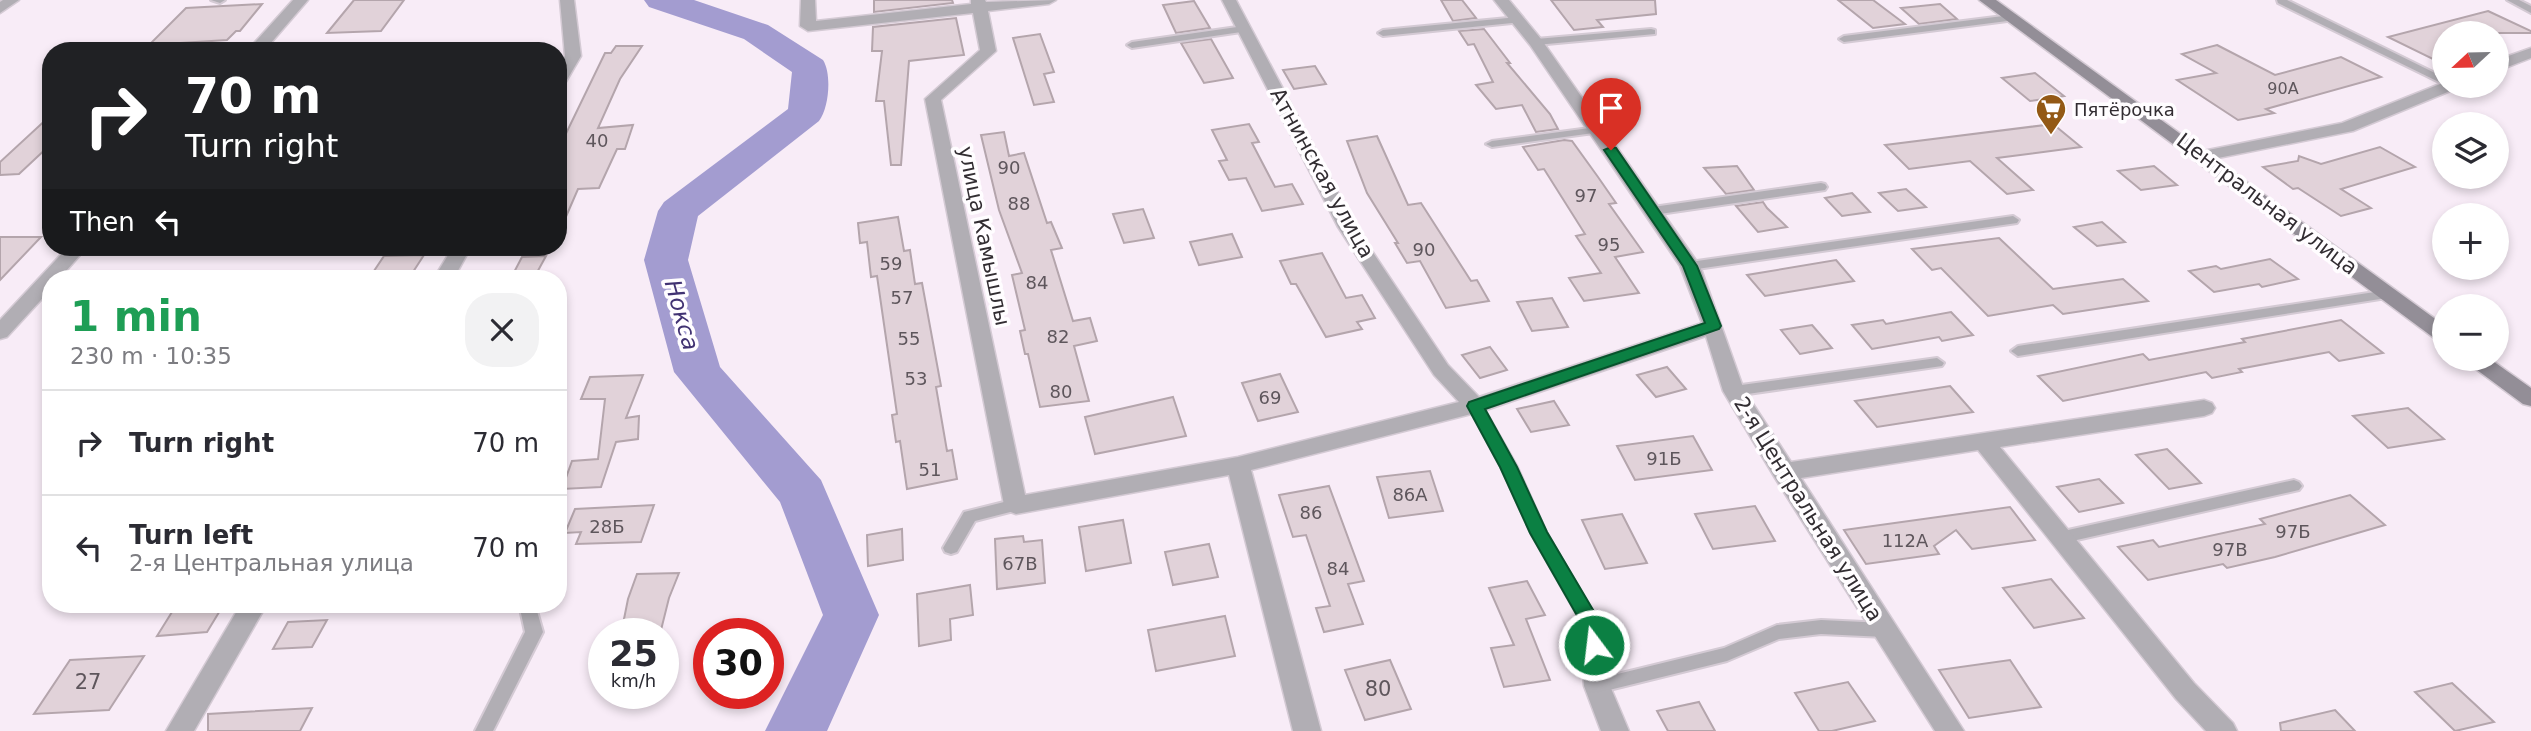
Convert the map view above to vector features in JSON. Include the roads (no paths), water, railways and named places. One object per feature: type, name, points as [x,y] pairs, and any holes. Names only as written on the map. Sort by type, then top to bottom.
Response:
[{"type":"street","points":[[0,9],[12,0]]},
{"type":"street","points":[[263,42],[301,0]]},
{"type":"street","points":[[567,0],[573,56],[567,66]]},
{"type":"street","points":[[808,0],[808,26],[979,3],[1049,0]]},
{"type":"street","name":"Атнинская улица","points":[[1229,0],[1347,228],[1441,370],[1475,406]]},
{"type":"street","name":"2-я Центральная улица","points":[[1501,0],[1536,42],[1690,266],[1734,391],[1950,731]]},
{"type":"street","name":"Центральная улица","points":[[1986,0],[2203,156],[2432,326]]},
{"type":"street","name":"улица Камышлы","points":[[979,3],[988,51],[933,99],[1016,505]]},
{"type":"street","points":[[2510,61],[2531,53]]},
{"type":"street","points":[[2203,156],[2347,127],[2432,93]]},
{"type":"street","points":[[57,270],[70,256]]},
{"type":"street","points":[[0,332],[42,286]]},
{"type":"street","points":[[1016,505],[1238,465],[1475,406],[1713,326]]},
{"type":"street","points":[[2492,371],[2531,399]]},
{"type":"street","points":[[1783,472],[2204,408]]},
{"type":"street","points":[[1983,441],[2185,691],[2223,731]]},
{"type":"street","points":[[1238,465],[1307,731]]},
{"type":"street","points":[[180,731],[249,613]]},
{"type":"street","points":[[1592,625],[1597,686],[1615,731]]},
{"type":"lane","points":[[2512,0],[2531,10]]},
{"type":"lane","points":[[2281,1],[2432,76]]},
{"type":"lane","points":[[1844,39],[2011,18]]},
{"type":"lane","points":[[2335,18],[2432,66]]},
{"type":"lane","points":[[1382,33],[1518,20]]},
{"type":"lane","points":[[1132,45],[1244,29]]},
{"type":"lane","points":[[1536,42],[1651,32]]},
{"type":"lane","points":[[1492,144],[1597,130]]},
{"type":"lane","points":[[1653,211],[1821,187]]},
{"type":"lane","points":[[1690,266],[2013,220]]},
{"type":"lane","points":[[2018,351],[2388,294]]},
{"type":"lane","points":[[1734,391],[1937,363]]},
{"type":"lane","points":[[1475,406],[1509,467],[1539,533],[1592,625]]},
{"type":"lane","points":[[2059,538],[2294,485]]},
{"type":"lane","points":[[951,548],[970,516],[1016,505]]},
{"type":"lane","points":[[484,731],[534,632],[529,613]]},
{"type":"lane","points":[[1597,686],[1727,654],[1777,632],[1821,627],[1885,630]]},
{"type":"waterway","name":"Нокса","points":[[661,0],[756,32],[810,68],[806,113],[679,211],[666,260],[698,372],[803,494],[851,615],[796,731]]},
{"type":"place","name":"Пятёрочка","points":[[2051,136]]}]
